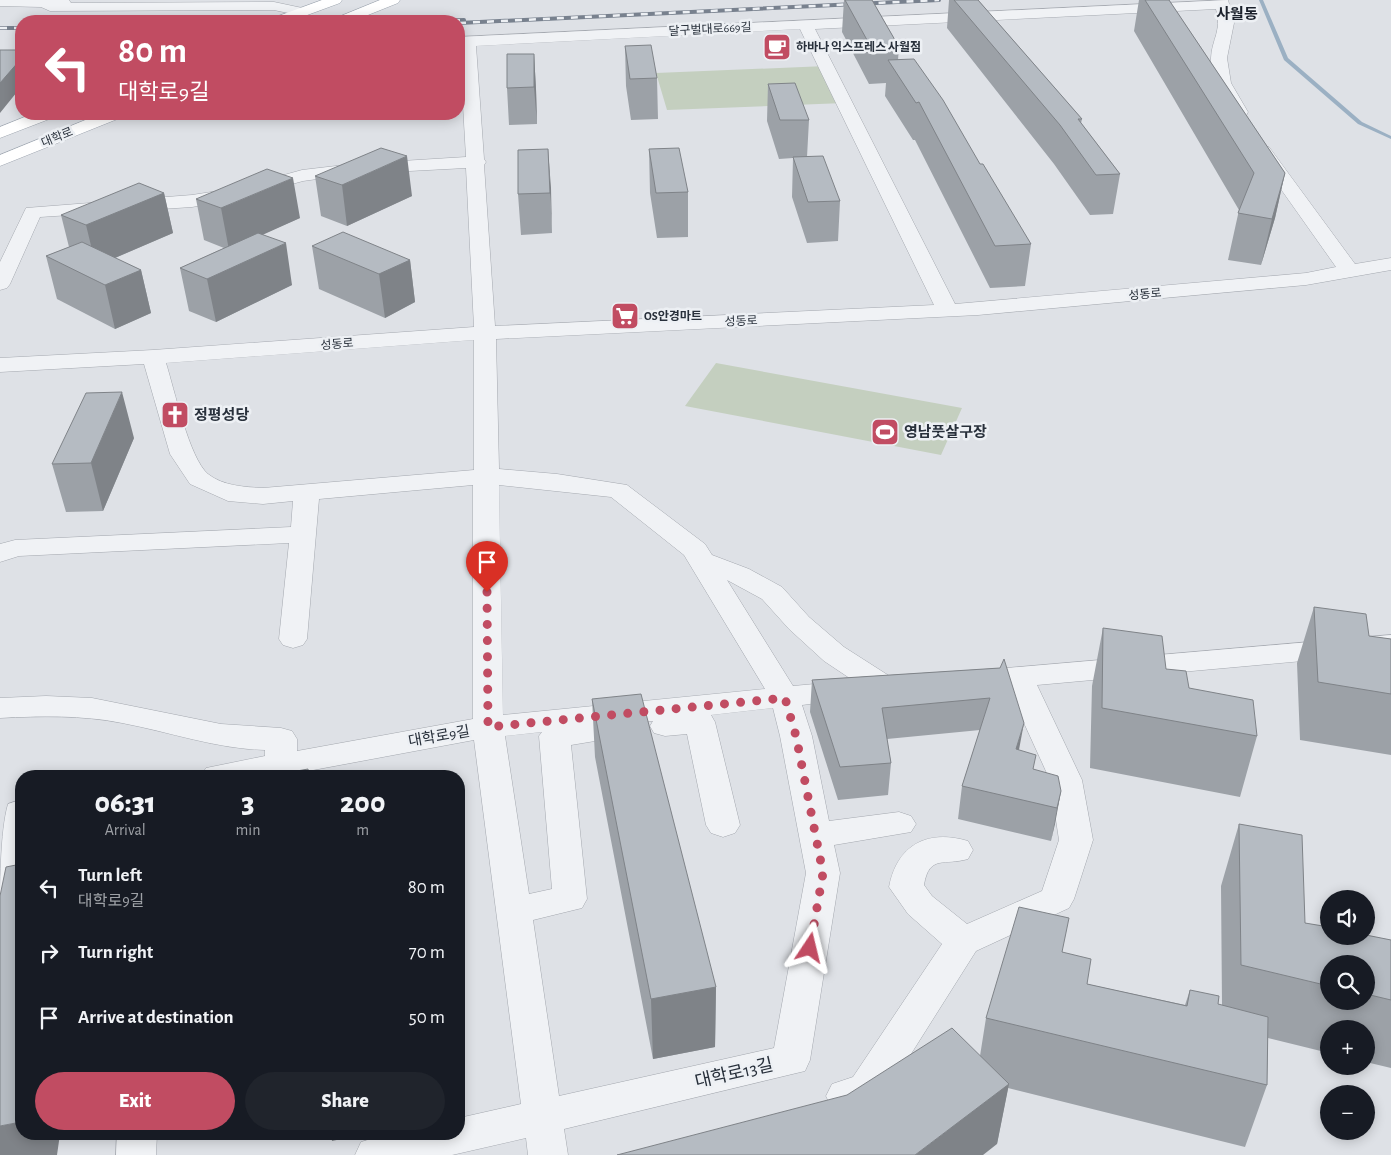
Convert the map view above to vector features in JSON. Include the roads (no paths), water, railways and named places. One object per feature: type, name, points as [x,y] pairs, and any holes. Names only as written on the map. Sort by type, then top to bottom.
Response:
[{"type":"main road","points":[[294,15],[334,0]]},
{"type":"main road","points":[[356,15],[393,0]]},
{"type":"main road","name":"대학로","points":[[0,133],[31,120]]},
{"type":"main road","name":"대학로","points":[[0,161],[99,120]]},
{"type":"street","points":[[0,2],[245,0]]},
{"type":"street","points":[[45,1],[50,7],[274,6],[299,13]]},
{"type":"street","points":[[1221,2],[1227,23],[1219,58],[1223,83],[1273,167],[1350,272]]},
{"type":"street","name":"달구벌대로669길","points":[[465,41],[1221,2]]},
{"type":"street","points":[[805,24],[948,311]]},
{"type":"street","name":"달구벌대로669길","points":[[465,60],[476,162],[485,333],[488,727],[548,1155]]},
{"type":"street","points":[[0,284],[34,212],[192,201],[238,193],[302,176],[353,169],[476,162]]},
{"type":"street","name":"성동로","points":[[0,365],[153,357],[485,333],[948,311],[1306,279],[1391,264]]},
{"type":"street","name":"대학로13길","points":[[153,357],[182,454],[199,479],[228,494],[263,496],[486,476],[618,490],[695,550],[785,698],[796,736],[823,873],[791,1060],[465,1135]]},
{"type":"street","points":[[293,639],[307,492]]},
{"type":"street","points":[[0,554],[15,548],[302,534]]},
{"type":"street","points":[[702,561],[739,575],[772,593],[799,623],[834,654],[883,686]]},
{"type":"street","points":[[942,684],[1391,644]]},
{"type":"street","points":[[819,1104],[866,1090],[963,941],[1057,899],[1076,840],[1066,780],[1018,677]]},
{"type":"street","name":"대학로9길","points":[[251,770],[488,727],[785,698],[883,686],[913,686]]},
{"type":"street","points":[[0,708],[61,705],[120,712],[254,740],[282,739],[280,765]]},
{"type":"street","points":[[514,910],[570,899],[555,736],[700,722],[723,824]]},
{"type":"street","points":[[10,915],[8,856],[14,813]]},
{"type":"street","points":[[815,834],[899,824]]},
{"type":"street","points":[[956,850],[939,849],[919,855],[908,869],[906,887],[920,905],[963,941]]},
{"type":"street","points":[[136,1155],[137,1140]]},
{"type":"street","name":"대학로13길","points":[[375,1155],[441,1140]]},
{"type":"waterway","points":[[1261,0],[1286,59],[1360,123],[1391,138]]},
{"type":"railway","points":[[465,23],[939,0]]},
{"type":"railway","points":[[0,28],[15,28]]},
{"type":"place","name":"하바나 익스프레스 사월점","points":[[777,47]]},
{"type":"place","name":"OS안경마트","points":[[625,316]]},
{"type":"place","name":"정평성당","points":[[175,415]]},
{"type":"place","name":"영남풋살구장","points":[[885,432]]},
{"type":"district","name":"사월동","points":[[1237,14]]}]
